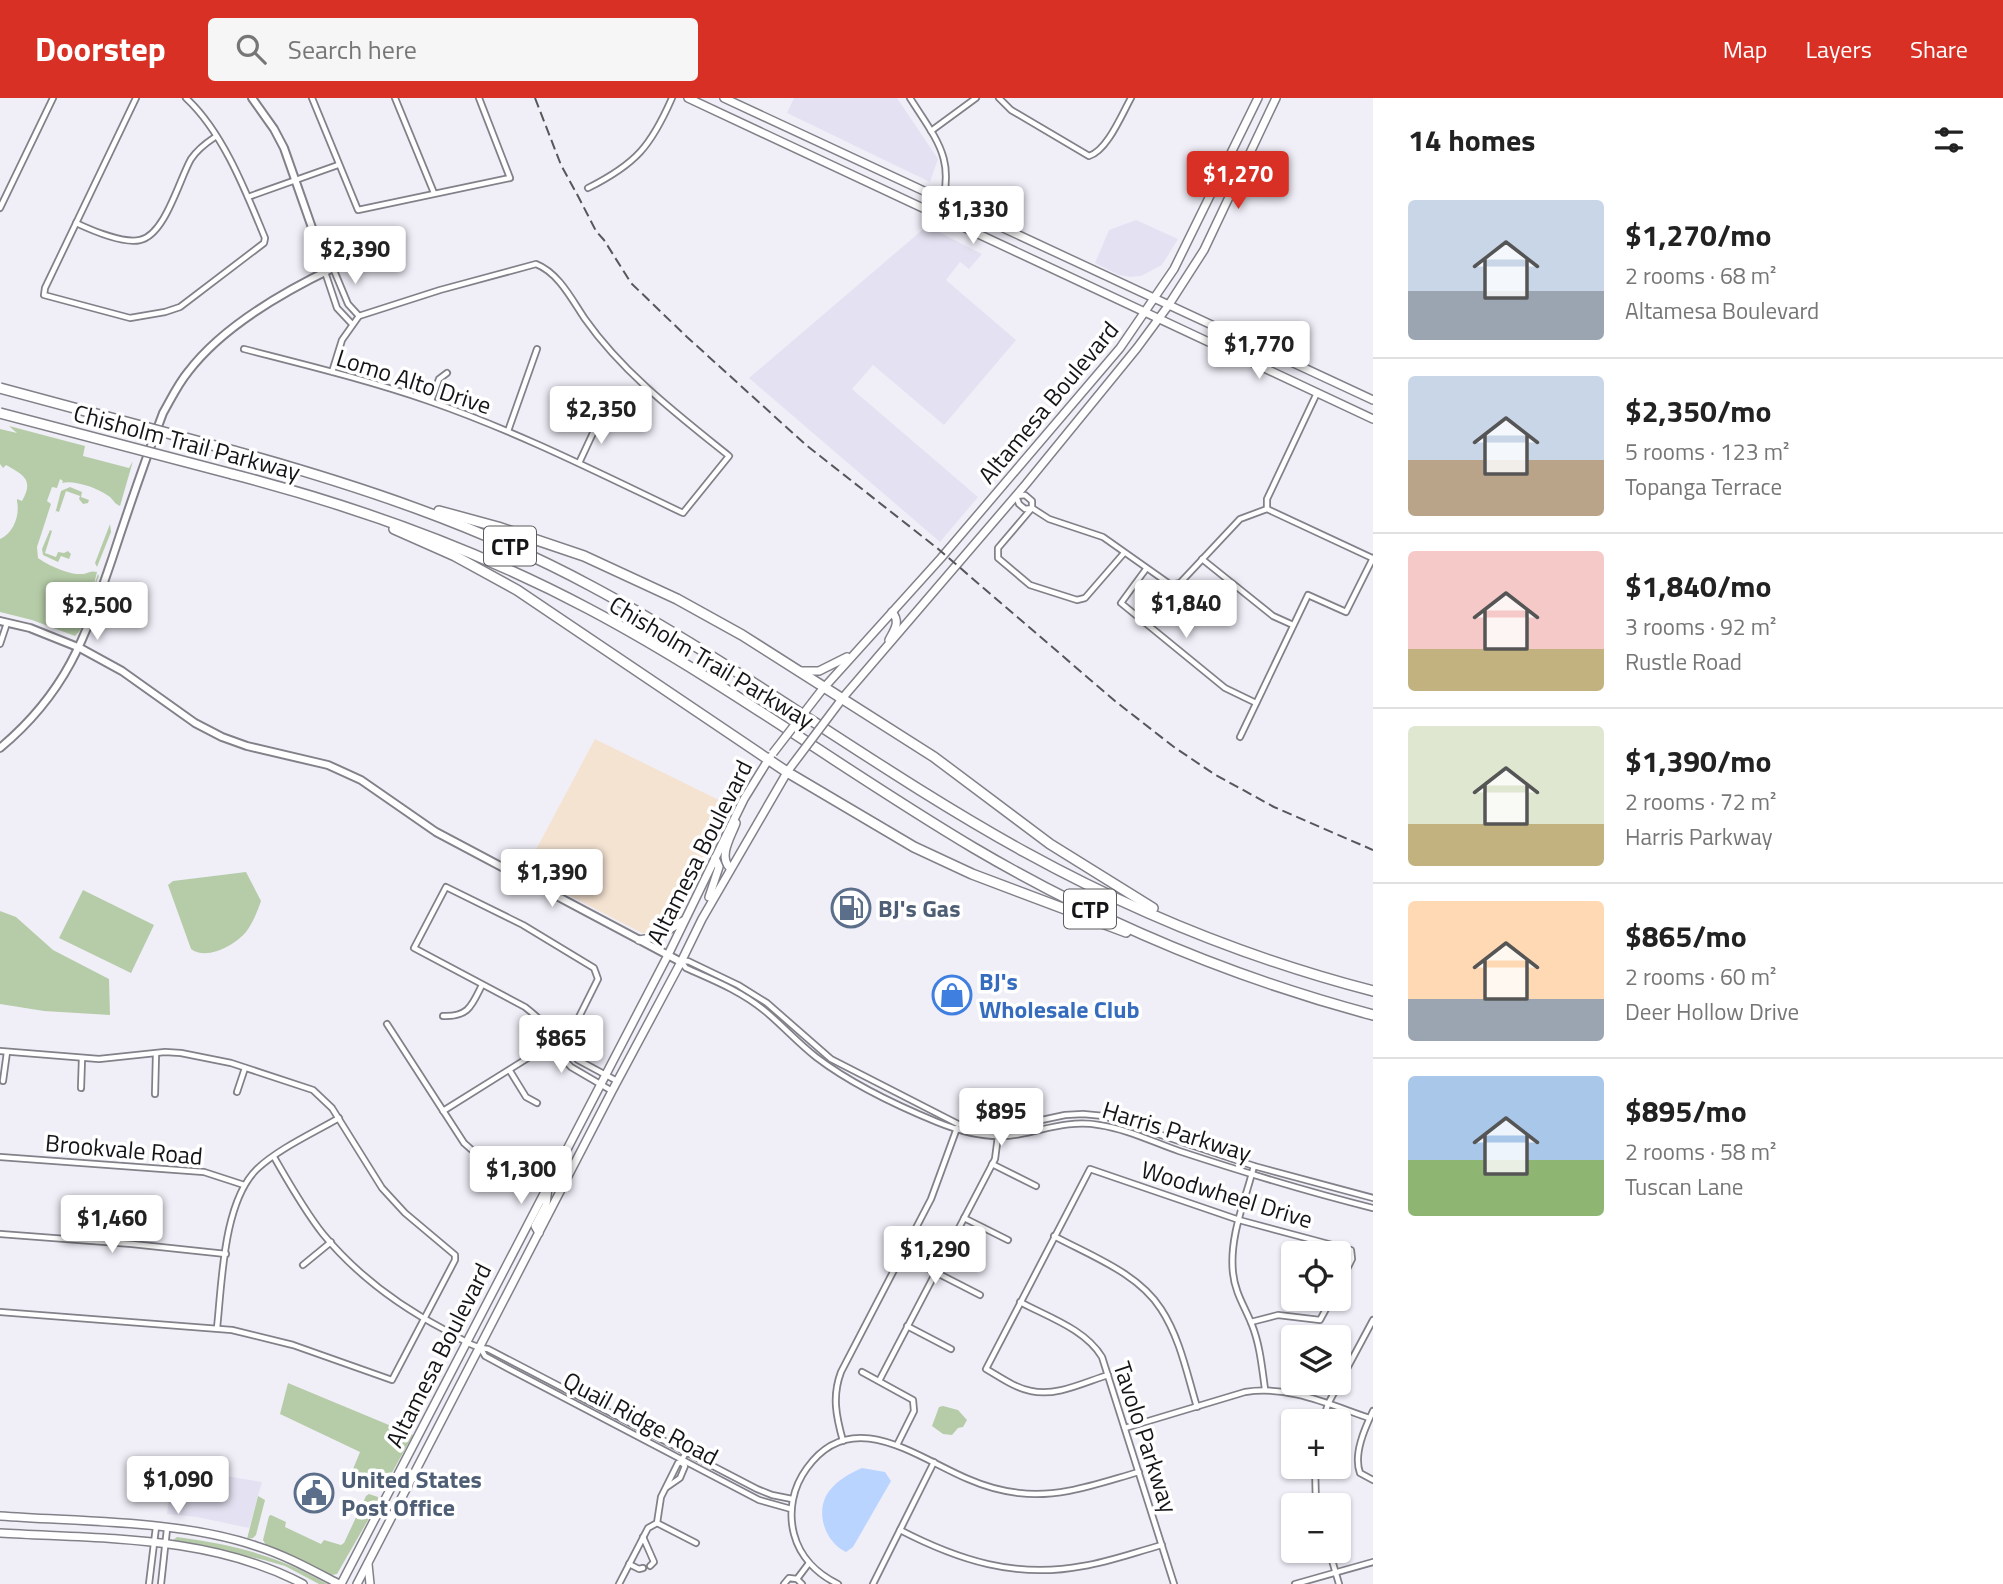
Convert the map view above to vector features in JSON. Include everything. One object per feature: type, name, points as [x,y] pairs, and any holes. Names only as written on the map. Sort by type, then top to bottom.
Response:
[{"type":"highway","name":"Chisholm Trail Parkway","points":[[0,388],[234,451],[383,495],[490,537],[590,585],[680,637],[924,792],[1023,851],[1093,887],[1187,929],[1287,966],[1373,991]]},
{"type":"highway","name":"Chisholm Trail Parkway","points":[[0,413],[324,499],[457,547],[592,611],[664,653],[976,849],[1058,893],[1176,949],[1273,985],[1373,1015]]},
{"type":"highway","points":[[383,495],[498,527],[607,566],[677,598],[950,768],[1071,858],[1187,929]]},
{"type":"highway","points":[[324,499],[455,556],[507,584],[789,770],[904,841],[972,874],[1074,914],[1176,949]]},
{"type":"main road","points":[[688,98],[1373,419]]},
{"type":"main road","points":[[724,98],[1373,400]]},
{"type":"main road","name":"Altamesa Boulevard","points":[[340,1584],[668,955],[744,799],[771,756],[823,689],[1121,348],[1174,269],[1258,98]]},
{"type":"main road","name":"Altamesa Boulevard","points":[[357,1584],[709,905],[789,770],[841,701],[1016,496],[1168,306],[1204,250],[1276,98]]},
{"type":"main road","points":[[814,157],[820,143]]},
{"type":"main road","points":[[1223,172],[1237,180]]},
{"type":"main road","points":[[1045,264],[1052,252]]},
{"type":"main road","points":[[1317,393],[1324,376]]},
{"type":"main road","points":[[1004,485],[1016,496]]},
{"type":"main road","points":[[884,650],[897,624],[897,617],[892,612]]},
{"type":"main road","points":[[798,671],[819,671],[854,653]]},
{"type":"main road","points":[[730,867],[723,856],[744,799]]},
{"type":"main road","points":[[709,905],[719,867],[715,858]]},
{"type":"main road","points":[[639,940],[662,934],[684,921]]},
{"type":"main road","points":[[539,1233],[536,1226],[546,1205],[548,1186]]},
{"type":"main road","points":[[0,1516],[156,1527],[217,1536],[285,1557],[340,1584]]},
{"type":"main road","points":[[0,1533],[166,1544],[232,1555],[303,1584]]},
{"type":"main road","points":[[368,1564],[370,1584]]},
{"type":"street","points":[[0,208],[53,98]]},
{"type":"street","points":[[136,98],[44,295],[130,318],[165,313],[196,296],[264,243],[265,238],[248,197],[205,119],[186,98]]},
{"type":"street","points":[[252,98],[284,148],[323,259],[337,308],[352,324]]},
{"type":"street","points":[[312,98],[358,210],[510,178],[479,98]]},
{"type":"street","points":[[395,98],[434,193]]},
{"type":"street","points":[[588,188],[613,176],[641,152],[657,131],[672,98]]},
{"type":"street","points":[[910,98],[944,156],[947,184],[939,215]]},
{"type":"street","points":[[930,131],[976,98]]},
{"type":"street","points":[[999,98],[1011,110],[1089,156],[1097,153],[1131,98]]},
{"type":"street","points":[[76,223],[134,241],[149,237],[155,233],[166,213],[192,157],[215,137]]},
{"type":"street","points":[[248,197],[338,165]]},
{"type":"street","points":[[323,259],[333,268],[348,303],[359,316],[342,340],[332,372]]},
{"type":"street","name":"Lomo Alto Drive","points":[[244,349],[376,383],[431,401],[508,431],[682,513],[729,456],[637,377],[588,323],[557,279],[536,264],[440,290],[359,316]]},
{"type":"street","points":[[0,748],[47,701],[80,648],[159,424],[181,383],[209,350],[247,318],[288,290],[333,268]]},
{"type":"street","points":[[508,431],[537,349]]},
{"type":"street","points":[[431,401],[439,379],[447,373]]},
{"type":"street","points":[[1267,509],[1271,491],[1317,393]]},
{"type":"street","points":[[579,463],[600,418]]},
{"type":"street","points":[[1124,553],[1085,598],[1077,600],[1030,585],[998,558],[998,548],[1032,508],[1032,501],[1025,495],[1016,496],[1025,509],[1032,508],[1049,519],[1103,537],[1171,585],[1180,583],[1240,519],[1267,509],[1373,558],[1346,612],[1308,595],[1240,737]]},
{"type":"street","points":[[1202,559],[1273,616],[1293,625]]},
{"type":"street","points":[[1146,569],[1121,603],[1225,688],[1256,703]]},
{"type":"street","points":[[0,644],[3,621]]},
{"type":"street","name":"Harris Parkway","points":[[3,621],[30,628],[80,648],[122,671],[195,723],[222,737],[247,746],[328,765],[361,780],[436,832],[681,962],[685,968],[728,987],[754,1003],[814,1056],[893,1101],[957,1127],[998,1136],[1058,1125],[1096,1124],[1120,1129],[1252,1173],[1373,1208]]},
{"type":"street","points":[[443,1111],[510,1071],[555,1041],[575,1025],[598,979],[594,968],[523,925],[446,887],[414,948],[525,1007],[541,1020],[555,1041],[555,1050],[571,1067],[612,1091]]},
{"type":"street","name":"Harris Parkway","points":[[681,962],[688,961],[759,997],[831,1059],[957,1127],[1003,1128],[1066,1115],[1104,1116],[1254,1166],[1373,1198]]},
{"type":"street","points":[[443,1016],[458,1017],[471,1007],[482,985]]},
{"type":"street","points":[[754,1003],[759,997]]},
{"type":"street","points":[[387,1024],[464,1143],[500,1175],[516,1181]]},
{"type":"street","points":[[555,1041],[563,1043],[578,1060],[617,1081]]},
{"type":"street","points":[[0,1051],[82,1058],[156,1054],[206,1056],[313,1090],[339,1118],[382,1188],[405,1213],[455,1255],[454,1263],[394,1378],[387,1380],[293,1345],[254,1334],[217,1328],[0,1311]]},
{"type":"street","points":[[2,1082],[7,1052]]},
{"type":"street","points":[[155,1094],[156,1054]]},
{"type":"street","points":[[81,1088],[82,1058]]},
{"type":"street","points":[[237,1092],[245,1068]]},
{"type":"street","points":[[510,1071],[526,1097],[537,1103]]},
{"type":"street","points":[[856,1081],[859,1074]]},
{"type":"street","points":[[217,1328],[230,1223],[236,1200],[244,1185],[258,1167],[339,1118]]},
{"type":"street","points":[[844,1441],[835,1406],[843,1366],[931,1199],[957,1127]]},
{"type":"street","points":[[879,1381],[992,1164],[998,1136]]},
{"type":"street","name":"Brookvale Road","points":[[0,1157],[204,1172],[244,1185]]},
{"type":"street","name":"Quail Ridge Road","points":[[274,1157],[331,1242],[366,1277],[424,1319],[480,1349],[488,1349],[772,1495],[792,1499]]},
{"type":"street","points":[[992,1164],[1036,1186]]},
{"type":"street","points":[[1254,1166],[1233,1244],[1233,1273],[1239,1298],[1251,1322],[1259,1348],[1265,1389]]},
{"type":"street","name":"Woodwheel Drive","points":[[1054,1237],[1090,1169],[1239,1220],[1320,1241]]},
{"type":"street","points":[[964,1218],[1008,1240]]},
{"type":"street","points":[[0,1234],[226,1254]]},
{"type":"street","points":[[1108,1375],[1058,1391],[1041,1393],[1024,1389],[986,1369],[1054,1237],[1125,1274],[1144,1289],[1161,1309],[1175,1336],[1196,1407]]},
{"type":"street","points":[[303,1265],[331,1242]]},
{"type":"street","points":[[902,1255],[980,1295]]},
{"type":"street","name":"Tavolo Parkway","points":[[1020,1302],[1090,1340],[1102,1357],[1174,1584]]},
{"type":"street","points":[[1251,1322],[1278,1315],[1320,1320],[1325,1311]]},
{"type":"street","points":[[1327,1409],[1373,1320]]},
{"type":"street","points":[[907,1326],[951,1349]]},
{"type":"street","name":"Quail Ridge Road","points":[[480,1349],[485,1356],[681,1461],[759,1500],[791,1509]]},
{"type":"street","points":[[862,1372],[911,1397],[915,1403],[914,1411],[897,1445]]},
{"type":"street","points":[[1125,1429],[1245,1392],[1265,1389],[1294,1392],[1370,1418]]},
{"type":"street","points":[[1373,1411],[1358,1460],[1358,1468],[1363,1476],[1373,1480]]},
{"type":"street","points":[[838,1584],[822,1576],[798,1546],[791,1509],[799,1480],[812,1461],[824,1450],[844,1441],[855,1438],[879,1439],[991,1488],[1035,1494],[1073,1491],[1139,1472]]},
{"type":"street","points":[[657,1523],[661,1497],[666,1488],[680,1478],[685,1466],[681,1461],[686,1452]]},
{"type":"street","points":[[873,1584],[934,1462]]},
{"type":"street","points":[[619,1584],[648,1528],[657,1523]]},
{"type":"street","points":[[657,1523],[696,1543]]},
{"type":"street","points":[[149,1584],[156,1527]]},
{"type":"street","points":[[161,1584],[167,1529]]},
{"type":"street","points":[[900,1530],[934,1548],[962,1558],[1028,1570],[1083,1566],[1162,1545]]},
{"type":"street","points":[[643,1537],[654,1562],[650,1566]]},
{"type":"street","points":[[1295,1584],[1373,1562]]},
{"type":"street","points":[[784,1584],[789,1578],[797,1578],[810,1563]]},
{"type":"street","points":[[1333,1563],[1339,1584]]},
{"type":"street","points":[[629,1564],[643,1568]]},
{"type":"street","points":[[151,1576],[161,1577]]},
{"type":"street","points":[[797,1578],[802,1584]]},
{"type":"shaded area","points":[[794,98],[897,98],[938,159],[930,182],[787,113]]},
{"type":"shaded area","points":[[1136,220],[1178,239],[1162,265],[1141,276],[1130,277],[1119,275],[1095,263],[1109,230]]},
{"type":"shaded area","points":[[927,226],[982,254],[969,269],[960,262],[946,280],[1016,340],[944,425],[873,365],[852,389],[978,497],[940,542],[749,378]]},
{"type":"shaded area","points":[[595,739],[731,806],[670,927],[659,933],[642,933],[524,872]]},
{"type":"shaded area","points":[[172,1467],[262,1482],[249,1528],[167,1514]]},
{"type":"green space","points":[[9,426],[85,446],[83,456],[129,468],[133,461],[120,506],[97,490],[79,484],[62,483],[60,479],[57,488],[52,487],[47,501],[51,504],[37,547],[38,558],[71,573],[97,572],[93,588],[98,574],[99,576],[84,624],[75,636],[32,620],[0,612],[0,539],[15,523],[17,499],[22,501],[27,488],[22,475],[6,465],[3,468],[0,464],[0,429],[17,433]]},
{"type":"green space","points":[[70,487],[82,492],[81,497],[89,500],[88,503],[83,504],[80,496],[66,491],[59,512],[56,511],[55,514],[61,491]]},
{"type":"green space","points":[[110,524],[111,532],[97,567],[95,563]]},
{"type":"green space","points":[[50,530],[52,531],[45,553],[56,557],[58,552],[68,551],[71,554],[69,559],[61,556],[58,562],[43,555],[42,549]]},
{"type":"green space","points":[[246,872],[261,901],[248,929],[235,942],[220,950],[205,953],[191,949],[168,885],[173,881]]},
{"type":"green space","points":[[83,890],[154,925],[131,973],[59,938]]},
{"type":"green space","points":[[0,911],[16,917],[53,950],[109,979],[110,1015],[44,1011],[0,1004]]},
{"type":"green space","points":[[288,1383],[413,1435],[384,1487],[351,1474],[360,1452],[280,1414]]},
{"type":"green space","points":[[939,1407],[958,1410],[967,1420],[963,1427],[958,1428],[952,1435],[943,1434],[932,1426]]},
{"type":"green space","points":[[369,1494],[378,1497],[379,1501],[337,1574],[332,1575],[266,1545],[263,1540],[271,1515],[286,1522],[285,1527],[321,1544],[324,1540],[341,1545]]},
{"type":"green space","points":[[258,1496],[265,1500],[256,1535],[247,1539]]},
{"type":"green space","points":[[177,1537],[217,1543],[255,1553],[291,1566],[327,1584],[319,1584],[285,1566],[264,1560],[173,1540]]},
{"type":"water","points":[[862,1468],[885,1472],[891,1481],[853,1547],[846,1552],[832,1541],[827,1533],[822,1515],[823,1506],[833,1486]]},
{"type":"railway","points":[[535,98],[561,165],[596,231],[631,283],[806,445],[937,548],[1115,701],[1174,747],[1214,774],[1274,807],[1373,850]]},
{"type":"place","name":"BJ's Gas","points":[[851,908]]},
{"type":"place","name":"BJ's Wholesale Club","points":[[952,995]]},
{"type":"place","name":"United States Post Office","points":[[314,1493]]}]
